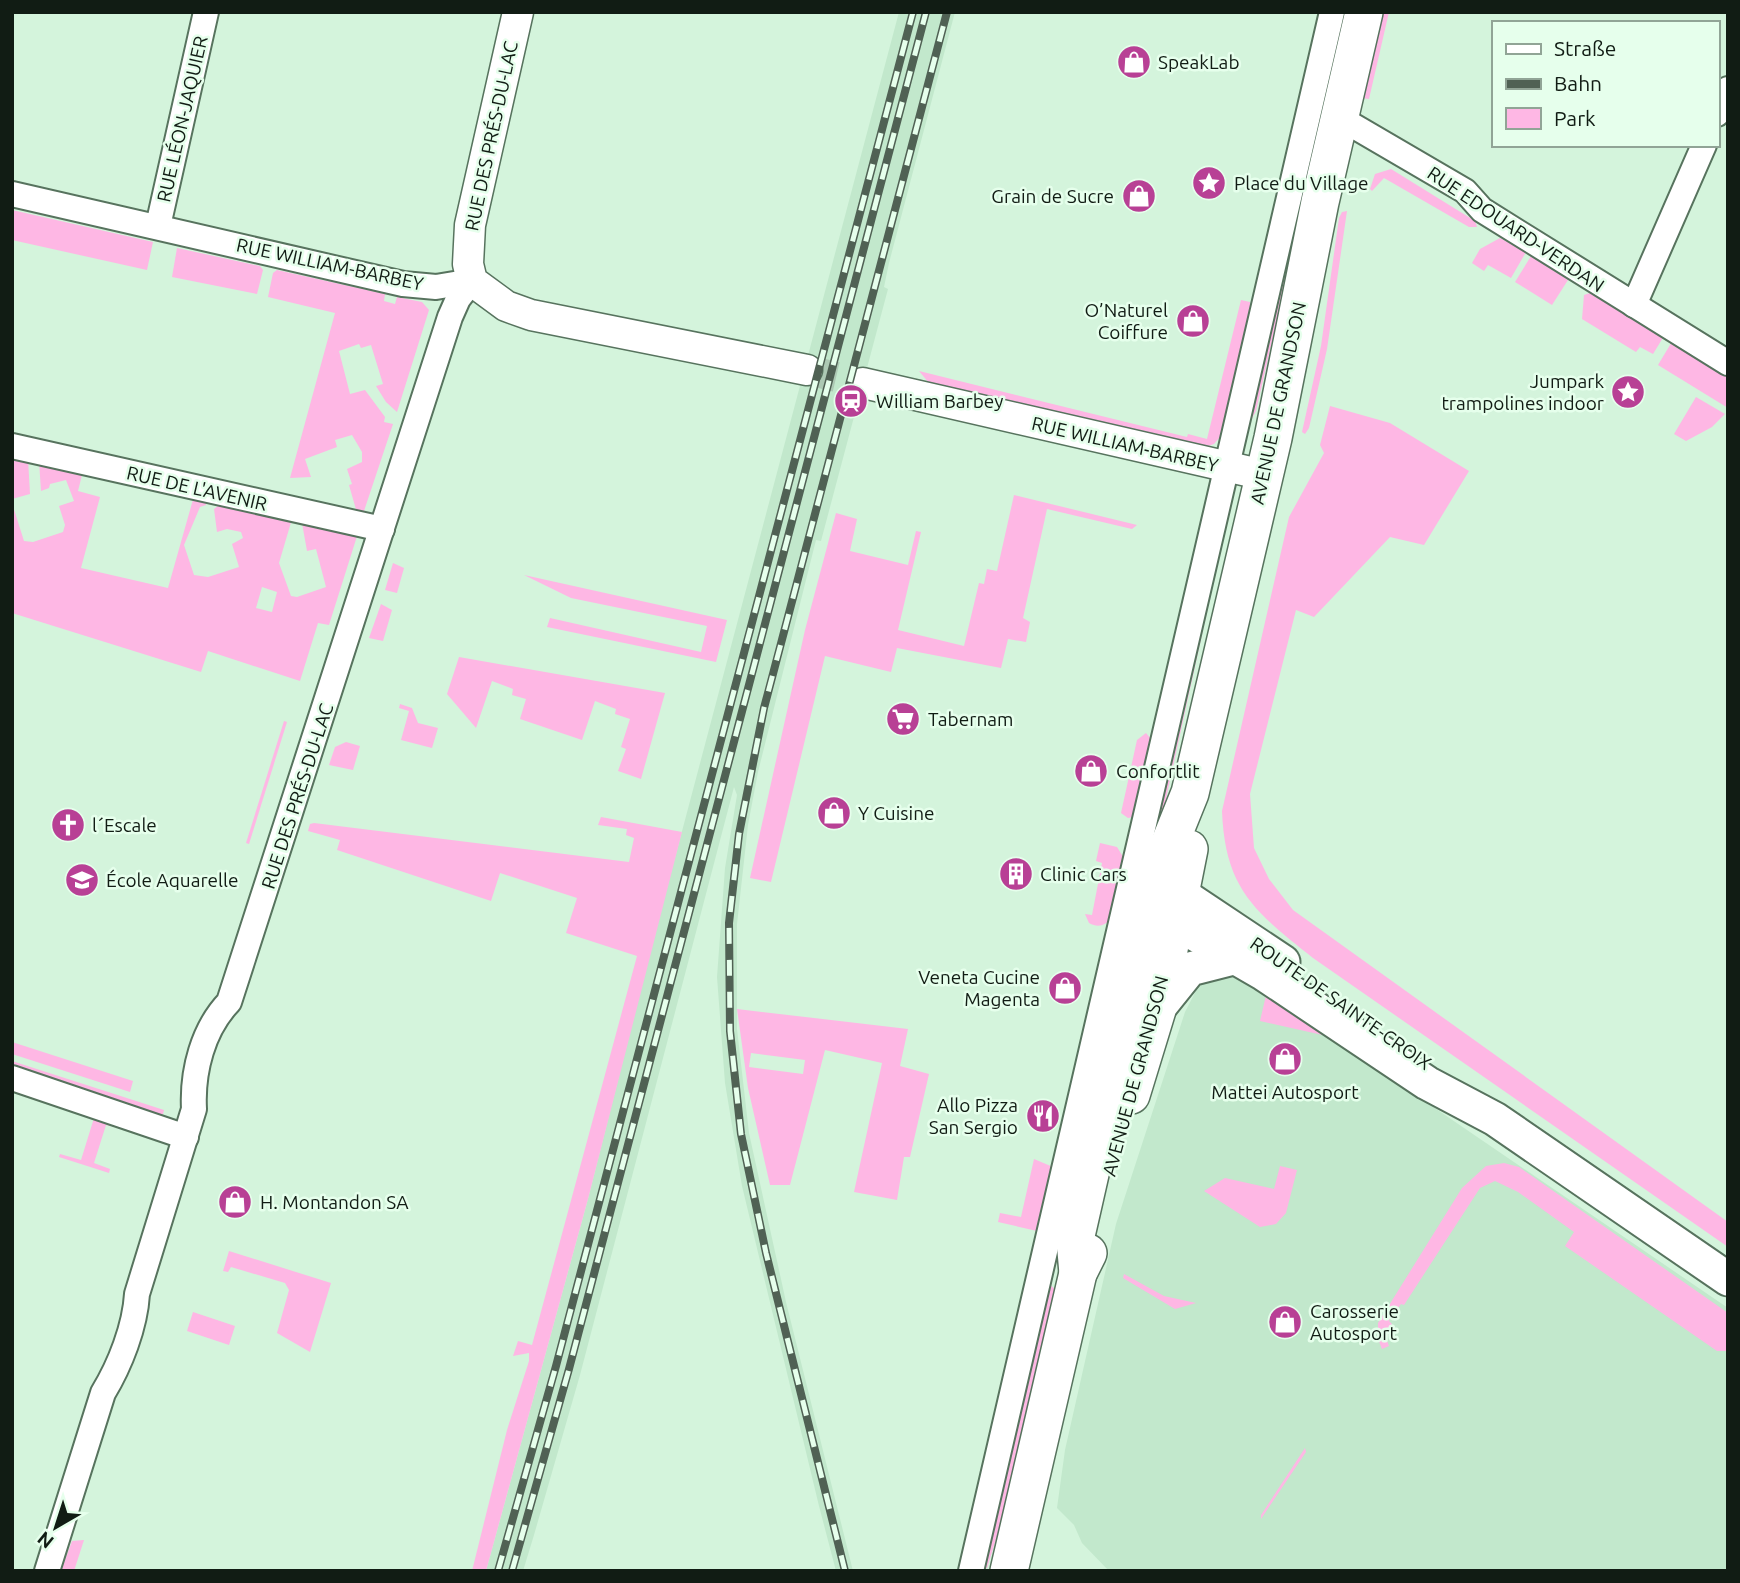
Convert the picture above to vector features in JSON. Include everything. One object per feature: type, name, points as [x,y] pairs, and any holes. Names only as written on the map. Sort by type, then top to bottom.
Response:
[{"type":"main road","name":"AVENUE DE GRANDSON","points":[[1009,1571],[1078,1273],[1093,1244],[1115,1149],[1157,1010],[1169,906],[1167,850],[1190,793],[1264,475],[1364,12]]},
{"type":"main road","name":"AVENUE DE GRANDSON","points":[[1078,1273],[1075,1240],[1169,906]]},
{"type":"main road","name":"ROUTE DE SAINTE-CROIX","points":[[1169,906],[1237,957],[1427,1083],[1495,1119]]},
{"type":"main road","name":"ROUTE DE SAINTE-CROIX","points":[[1169,906],[1232,925],[1436,1069],[1495,1119],[1728,1279]]},
{"type":"main road","points":[[1157,1010],[1190,969],[1237,957]]},
{"type":"street","name":"RUE LÉON-JAQUIER","points":[[158,226],[206,12]]},
{"type":"street","name":"RUE DES PRÉS-DU-LAC","points":[[47,1571],[103,1393],[114,1376],[136,1311],[137,1294],[194,1109],[192,1082],[213,1018],[229,1002],[450,317],[458,299],[472,282],[468,264],[470,225],[518,12]]},
{"type":"street","points":[[971,1571],[1332,12]]},
{"type":"street","points":[[1719,109],[1728,89]]},
{"type":"street","name":"RUE EDOUARD-VERDAN","points":[[1340,118],[1465,191],[1482,210],[1728,363]]},
{"type":"street","points":[[1634,305],[1703,147]]},
{"type":"street","name":"RUE WILLIAM-BARBEY","points":[[12,194],[403,284],[436,287],[472,282]]},
{"type":"street","points":[[472,282],[506,306],[531,315],[807,370]]},
{"type":"street","name":"RUE WILLIAM-BARBEY","points":[[863,383],[1264,475]]},
{"type":"street","name":"RUE DE L'AVENIR","points":[[12,446],[382,529]]},
{"type":"street","points":[[12,1078],[186,1137]]},
{"type":"shaded area","points":[[899,12],[955,12],[889,263],[884,287],[888,289],[821,541],[816,540],[758,772],[748,825],[737,924],[737,1029],[749,1133],[786,1302],[853,1571],[836,1571],[742,1186],[725,1083],[717,977],[725,868],[737,795],[734,787],[580,1375],[523,1571],[486,1571],[588,1199],[654,937]]},
{"type":"shaded area","points":[[1225,975],[1253,984],[1728,1308],[1728,1571],[1109,1571],[1082,1543],[1074,1525],[1057,1508],[1065,1450],[1116,1224],[1185,1012],[1203,977]]},
{"type":"green space","points":[[1381,12],[1389,12],[1369,99],[1362,98]]},
{"type":"green space","points":[[1391,169],[1475,221],[1477,227],[1469,227],[1384,178],[1372,191],[1370,189],[1375,174]]},
{"type":"green space","points":[[1299,204],[1302,210],[1256,411],[1248,426]]},
{"type":"green space","points":[[12,210],[153,242],[147,270],[12,240]]},
{"type":"green space","points":[[1347,211],[1327,349],[1309,428],[1305,434],[1302,432],[1321,346],[1339,218],[1342,212]]},
{"type":"green space","points":[[1500,238],[1526,252],[1511,278],[1488,265],[1484,271],[1472,263],[1480,249]]},
{"type":"green space","points":[[177,248],[260,266],[263,270],[257,294],[172,277]]},
{"type":"green space","points":[[1531,256],[1568,280],[1552,305],[1515,282]]},
{"type":"green space","points":[[277,270],[385,294],[384,301],[395,304],[397,297],[422,302],[429,310],[397,412],[386,402],[376,386],[383,384],[371,345],[361,348],[359,344],[339,351],[350,394],[365,390],[385,417],[384,422],[393,424],[363,514],[357,513],[349,485],[352,484],[347,469],[362,462],[362,452],[352,435],[335,440],[337,447],[305,459],[311,477],[290,478],[335,313],[268,297],[273,273]]},
{"type":"green space","points":[[1593,292],[1664,336],[1653,354],[1640,347],[1636,352],[1582,319],[1584,295]]},
{"type":"green space","points":[[1241,300],[1250,302],[1250,312],[1220,437],[1214,444],[1205,447],[938,386],[929,383],[919,371],[1187,437],[1188,434],[1207,439]]},
{"type":"green space","points":[[1673,340],[1728,374],[1728,408],[1658,365]]},
{"type":"green space","points":[[1696,397],[1725,414],[1712,427],[1686,441],[1674,434]]},
{"type":"green space","points":[[1330,406],[1390,423],[1469,471],[1424,545],[1390,537],[1314,617],[1296,610],[1250,794],[1254,848],[1269,879],[1293,910],[1728,1222],[1728,1247],[1313,958],[1260,912],[1237,880],[1224,838],[1222,811],[1289,517],[1324,453],[1320,445]]},
{"type":"green space","points":[[12,456],[28,459],[30,494],[12,499]]},
{"type":"green space","points":[[39,461],[83,471],[78,491],[100,497],[81,568],[168,588],[194,496],[205,498],[206,505],[200,507],[184,545],[194,575],[208,577],[239,567],[232,544],[243,538],[241,532],[227,529],[217,532],[214,509],[223,502],[292,519],[279,563],[291,596],[297,597],[326,587],[316,549],[307,551],[302,523],[358,533],[329,625],[318,623],[300,681],[208,651],[201,672],[12,613],[12,503],[24,541],[33,542],[63,532],[65,525],[59,506],[74,501],[66,480],[50,484],[49,488],[41,491]],"holes":[[[262,587],[277,592],[272,612],[256,608]]]},
{"type":"green space","points":[[1014,495],[1137,525],[1132,529],[1047,509],[1023,618],[1030,622],[1026,642],[1008,639],[1001,668],[897,648],[891,672],[825,656],[771,882],[750,878],[805,630],[836,513],[857,519],[850,551],[908,565],[916,531],[921,532],[898,630],[964,646],[979,583],[984,584],[987,569],[997,571]]},
{"type":"green space","points":[[393,563],[404,568],[397,593],[385,590]]},
{"type":"green space","points":[[524,575],[727,620],[716,662],[547,627],[550,618],[701,652],[707,626],[571,598]]},
{"type":"green space","points":[[1215,575],[1149,876],[1141,878],[1207,583]]},
{"type":"green space","points":[[381,604],[392,610],[383,641],[369,638]]},
{"type":"green space","points":[[459,657],[665,693],[641,779],[618,771],[626,749],[621,747],[630,719],[615,714],[616,709],[595,701],[582,740],[520,719],[526,699],[512,695],[513,689],[492,681],[476,728],[447,694]]},
{"type":"green space","points":[[400,704],[412,708],[418,723],[438,728],[432,748],[401,740],[409,711],[399,708]]},
{"type":"green space","points":[[284,721],[287,722],[249,844],[246,843]]},
{"type":"green space","points":[[1146,733],[1152,740],[1133,817],[1128,818],[1121,813],[1137,740]]},
{"type":"green space","points":[[346,742],[360,746],[353,770],[329,765],[335,747]]},
{"type":"green space","points":[[601,817],[682,832],[588,1199],[486,1571],[472,1571],[507,1430],[529,1361],[529,1353],[513,1356],[518,1341],[532,1345],[637,956],[566,933],[577,898],[500,873],[491,901],[337,850],[340,840],[308,831],[310,824],[314,823],[629,862],[634,838],[626,835],[627,829],[598,825]]},
{"type":"green space","points":[[1100,843],[1117,847],[1125,860],[1111,918],[1098,926],[1089,923],[1085,914],[1092,915],[1102,863],[1096,861]]},
{"type":"green space","points":[[1267,991],[1326,1032],[1327,1036],[1260,1021]]},
{"type":"green space","points":[[737,1009],[908,1029],[900,1066],[929,1074],[910,1157],[904,1157],[897,1200],[854,1192],[882,1063],[825,1050],[790,1185],[770,1185],[748,1088]],"holes":[[[751,1053],[805,1060],[803,1074],[749,1067]]]},
{"type":"green space","points":[[12,1042],[133,1081],[130,1092],[12,1054]]},
{"type":"green space","points":[[12,1061],[164,1110],[163,1114],[154,1114],[12,1069]]},
{"type":"green space","points":[[94,1118],[125,1125],[124,1129],[106,1125],[94,1163],[110,1169],[109,1173],[59,1157],[60,1154],[81,1160]]},
{"type":"green space","points":[[1034,1159],[1053,1167],[1037,1231],[998,1222],[1000,1213],[1021,1217]]},
{"type":"green space","points":[[1504,1163],[1519,1167],[1728,1313],[1728,1355],[1727,1351],[1717,1351],[1565,1246],[1574,1232],[1518,1192],[1495,1181],[1480,1188],[1404,1305],[1401,1304],[1389,1321],[1392,1324],[1386,1338],[1389,1346],[1382,1349],[1378,1339],[1378,1323],[1462,1188],[1486,1166]]},
{"type":"green space","points":[[1280,1166],[1297,1170],[1286,1213],[1276,1224],[1260,1227],[1204,1191],[1225,1178],[1274,1189]]},
{"type":"green space","points":[[229,1251],[331,1283],[310,1352],[277,1333],[289,1290],[285,1283],[231,1267],[228,1272],[223,1271]]},
{"type":"green space","points":[[1124,1274],[1164,1296],[1196,1303],[1175,1309],[1123,1278]]},
{"type":"green space","points":[[1050,1285],[1055,1289],[1006,1507],[987,1568],[982,1570]]},
{"type":"green space","points":[[193,1312],[235,1326],[229,1345],[187,1331]]},
{"type":"green space","points":[[1305,1448],[1306,1452],[1261,1519],[1261,1515]]},
{"type":"green space","points":[[84,1540],[74,1571],[61,1571],[72,1541]]},
{"type":"tunnel","points":[[807,370],[863,383]]},
{"type":"railway","points":[[498,1571],[556,1366],[913,12]]},
{"type":"railway","points":[[512,1571],[569,1369],[926,12]]},
{"type":"railway","points":[[845,1571],[766,1253],[741,1134],[730,1031],[729,923],[739,834],[764,708],[947,12]]},
{"type":"place","name":"SpeakLab","points":[[1134,62]]},
{"type":"place","name":"Place du Village","points":[[1209,183]]},
{"type":"place","name":"Grain de Sucre","points":[[1139,196]]},
{"type":"place","name":"O’Naturel Coiffure","points":[[1193,321]]},
{"type":"place","name":"Jumpark trampolines indoor","points":[[1628,392]]},
{"type":"place","name":"William Barbey","points":[[851,401]]},
{"type":"place","name":"Tabernam","points":[[903,719]]},
{"type":"place","name":"Confortlit","points":[[1091,771]]},
{"type":"place","name":"Y Cuisine","points":[[834,813]]},
{"type":"place","name":"l´Escale","points":[[68,825]]},
{"type":"place","name":"Clinic Cars","points":[[1016,874]]},
{"type":"place","name":"École Aquarelle","points":[[82,880]]},
{"type":"place","name":"Veneta Cucine Magenta","points":[[1065,988]]},
{"type":"place","name":"Mattei Autosport","points":[[1285,1059]]},
{"type":"place","name":"Allo Pizza San Sergio","points":[[1043,1116]]},
{"type":"place","name":"H. Montandon SA","points":[[235,1202]]},
{"type":"place","name":"Carosserie Autosport","points":[[1285,1322]]}]
